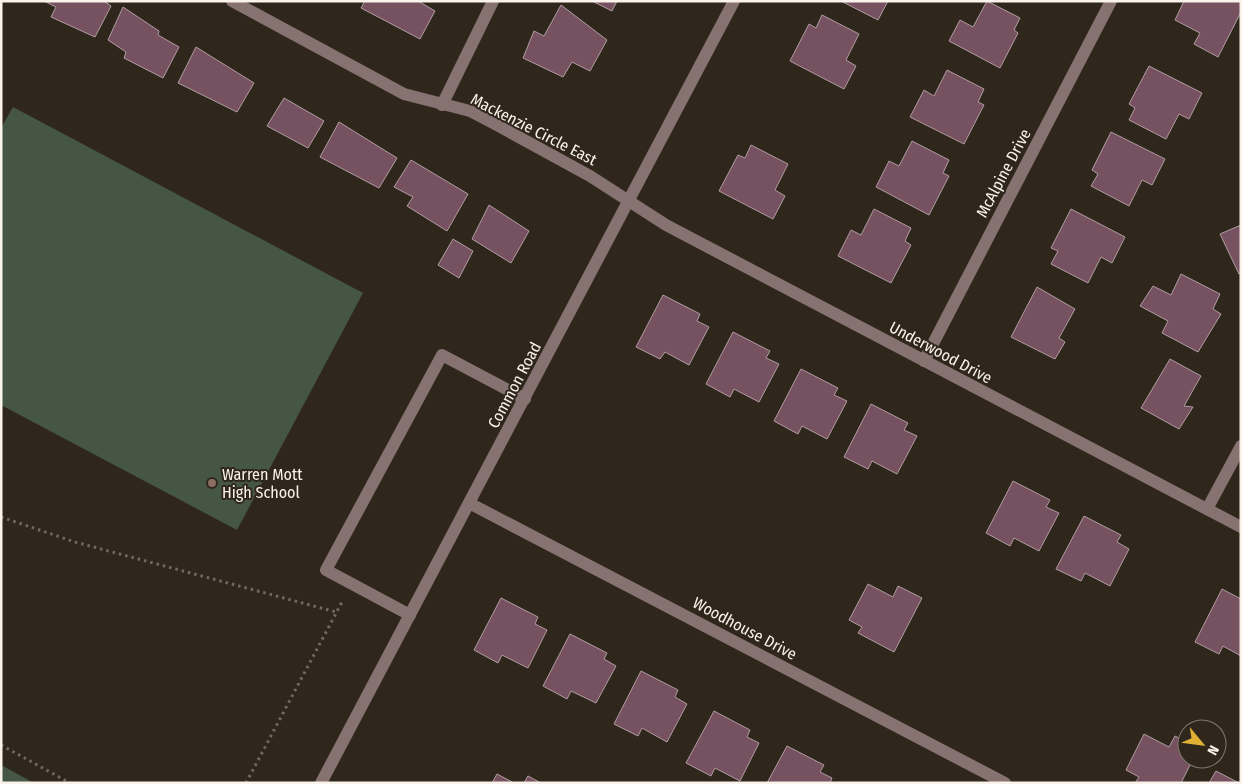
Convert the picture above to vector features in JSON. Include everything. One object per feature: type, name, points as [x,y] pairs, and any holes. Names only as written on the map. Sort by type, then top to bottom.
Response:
[{"type":"street","name":"Mackenzie Circle East","points":[[232,1],[404,94],[470,112],[495,124],[590,176],[629,202]]},
{"type":"street","points":[[442,105],[493,1]]},
{"type":"street","name":"Common Road","points":[[321,783],[734,1]]},
{"type":"street","name":"McAlpine Drive","points":[[924,361],[1111,1]]},
{"type":"street","name":"Underwood Drive","points":[[629,202],[666,225],[1241,527]]},
{"type":"street","points":[[410,615],[326,570],[442,355],[525,398]]},
{"type":"street","points":[[1206,509],[1241,446]]},
{"type":"street","name":"Woodhouse Drive","points":[[469,502],[1005,783]]},
{"type":"path","points":[[1,517],[75,542],[336,612]]},
{"type":"path","points":[[246,783],[352,584]]},
{"type":"path","points":[[1,746],[70,783]]},
{"type":"green space","points":[[13,107],[363,293],[237,530],[1,405],[1,128]]},
{"type":"green space","points":[[1,765],[34,783],[1,783]]},
{"type":"building","points":[[44,1],[104,1],[111,6],[95,37],[51,17],[56,7]]},
{"type":"building","points":[[365,1],[418,1],[435,11],[420,39],[361,8]]},
{"type":"building","points":[[592,1],[617,1],[612,11]]},
{"type":"building","points":[[841,1],[888,1],[878,20]]},
{"type":"building","points":[[987,1],[1020,18],[1014,30],[1018,33],[1000,68],[949,41],[960,20],[973,27]]},
{"type":"building","points":[[1184,1],[1241,1],[1241,12],[1218,57],[1194,44],[1200,33],[1175,20]]},
{"type":"building","points":[[561,5],[607,40],[590,71],[572,62],[563,77],[523,58],[534,31],[544,36]]},
{"type":"building","points":[[123,7],[159,31],[158,35],[179,47],[163,78],[124,58],[126,52],[108,40]]},
{"type":"building","points":[[822,15],[859,34],[846,60],[856,66],[844,89],[790,61],[809,24],[816,28]]},
{"type":"building","points":[[196,47],[254,83],[237,112],[178,83]]},
{"type":"building","points":[[1149,66],[1202,93],[1189,119],[1179,114],[1166,139],[1129,120],[1135,108],[1129,104]]},
{"type":"building","points":[[947,70],[984,89],[978,102],[984,105],[964,144],[910,117],[924,90],[934,96]]},
{"type":"building","points":[[284,98],[324,121],[308,148],[267,126]]},
{"type":"building","points":[[339,122],[397,158],[379,188],[320,157]]},
{"type":"building","points":[[1111,132],[1165,159],[1152,185],[1142,180],[1129,206],[1091,186],[1098,174],[1092,170]]},
{"type":"building","points":[[912,141],[949,160],[943,173],[949,176],[929,215],[876,187],[889,161],[899,166]]},
{"type":"building","points":[[751,145],[788,164],[775,190],[785,196],[773,219],[719,191],[738,155],[745,158]]},
{"type":"building","points":[[411,160],[468,194],[447,231],[407,206],[413,197],[394,187]]},
{"type":"building","points":[[489,205],[529,231],[511,263],[472,239]]},
{"type":"building","points":[[874,209],[911,228],[905,241],[911,245],[891,283],[838,256],[851,230],[861,235]]},
{"type":"building","points":[[1071,209],[1125,237],[1112,263],[1101,257],[1088,283],[1051,264],[1058,251],[1051,248]]},
{"type":"building","points":[[1241,225],[1241,273],[1239,274],[1220,234]]},
{"type":"building","points":[[453,239],[473,251],[459,278],[438,265]]},
{"type":"building","points":[[1181,274],[1220,294],[1213,309],[1221,314],[1198,352],[1162,333],[1168,321],[1140,306],[1153,286],[1171,295]]},
{"type":"building","points":[[1037,287],[1075,309],[1059,338],[1065,342],[1055,359],[1011,337]]},
{"type":"building","points":[[663,295],[700,314],[697,321],[709,327],[689,365],[665,352],[660,359],[636,347]]},
{"type":"building","points":[[733,332],[770,351],[766,358],[779,364],[759,402],[734,389],[730,397],[706,384]]},
{"type":"building","points":[[1170,359],[1201,376],[1184,406],[1193,407],[1179,429],[1141,408]]},
{"type":"building","points":[[801,369],[838,388],[834,395],[847,401],[827,439],[802,426],[798,434],[774,421]]},
{"type":"building","points":[[871,404],[908,423],[904,430],[917,436],[897,474],[872,461],[868,469],[844,457]]},
{"type":"building","points":[[1013,481],[1050,500],[1046,507],[1059,513],[1039,551],[1014,538],[1010,546],[986,533]]},
{"type":"building","points":[[1084,516],[1121,535],[1117,542],[1129,549],[1110,586],[1085,573],[1081,581],[1056,569]]},
{"type":"building","points":[[868,584],[893,597],[898,586],[922,598],[894,652],[858,633],[862,627],[849,620]]},
{"type":"building","points":[[1222,589],[1241,599],[1241,656],[1223,646],[1219,654],[1195,642]]},
{"type":"building","points":[[501,598],[538,617],[535,624],[547,630],[528,668],[502,655],[498,663],[474,650]]},
{"type":"building","points":[[570,634],[607,653],[604,659],[616,666],[596,703],[571,691],[567,699],[543,686]]},
{"type":"building","points":[[641,671],[678,690],[675,697],[687,704],[667,742],[642,728],[638,736],[614,724]]},
{"type":"building","points":[[714,711],[750,730],[747,737],[759,743],[740,781],[715,768],[711,776],[686,763]]},
{"type":"building","points":[[1144,734],[1169,747],[1175,736],[1177,737],[1177,769],[1188,769],[1181,783],[1135,783],[1139,777],[1126,770]]},
{"type":"building","points":[[787,746],[824,765],[820,772],[832,778],[830,783],[767,783]]},
{"type":"building","points":[[1216,771],[1239,783],[1209,783]]},
{"type":"building","points":[[497,774],[514,783],[492,783]]},
{"type":"building","points":[[528,776],[541,783],[524,783]]},
{"type":"place","name":"Warren Mott High School","points":[[212,483]]}]
